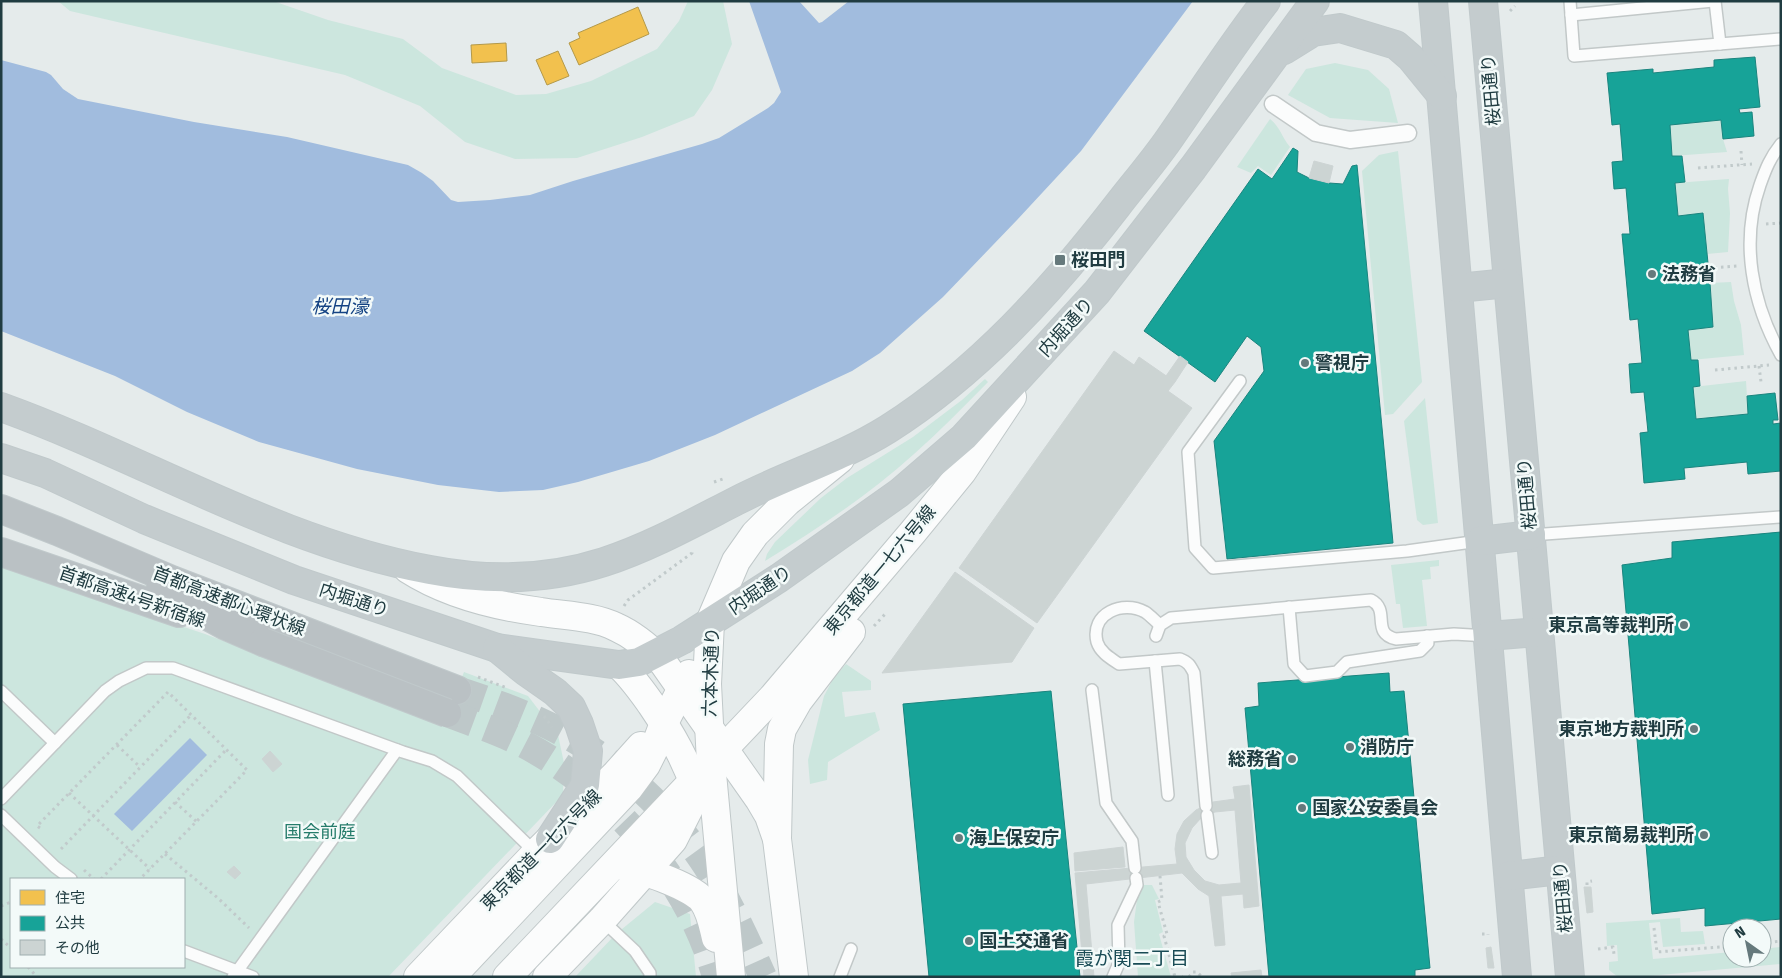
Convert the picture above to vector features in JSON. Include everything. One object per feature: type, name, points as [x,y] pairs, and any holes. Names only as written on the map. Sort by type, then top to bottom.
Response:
[{"type":"highway","points":[[1,407],[74,435],[172,480],[311,538],[399,564],[431,571],[481,577],[520,577],[555,574],[604,562],[688,526],[745,496],[854,449],[918,408],[974,363],[1022,319],[1077,257],[1166,142],[1237,37],[1266,1]]},
{"type":"highway","name":"内堀通り","points":[[1,458],[45,474],[144,519],[294,580],[497,648],[619,665],[639,662],[656,655],[779,578],[899,493],[964,437],[1033,364],[1097,292],[1193,168],[1315,1]]},
{"type":"highway","points":[[1433,1],[1517,977]]},
{"type":"highway","name":"桜田通り","points":[[1496,6],[1508,283],[1570,977]]},
{"type":"highway","points":[[1275,55],[1313,32],[1340,28],[1396,45],[1411,58],[1442,96]]},
{"type":"highway","points":[[1458,288],[1508,283]]},
{"type":"highway","name":"首都高速都心環状線","points":[[1,509],[57,531],[452,701],[263,642],[203,614],[99,558],[1,524]]},
{"type":"highway","points":[[1480,541],[1530,535]]},
{"type":"highway","name":"首都高速4号新宿線","points":[[1,552],[263,642]]},
{"type":"highway","points":[[1488,636],[1539,632]]},
{"type":"highway","points":[[497,648],[524,671],[555,692],[571,707],[580,724],[588,751],[585,785],[543,846]]},
{"type":"highway","points":[[1509,876],[1560,870]]},
{"type":"main road","name":"東京都道一七六号線","points":[[507,977],[604,874],[704,763],[772,698],[962,472],[1033,364]]},
{"type":"main road","name":"六本木通り","points":[[731,977],[720,860],[704,763],[710,622],[736,561],[755,534],[787,502],[834,462],[854,449]]},
{"type":"main road","points":[[794,977],[777,839],[779,744],[782,729],[798,701],[884,588],[913,532]]},
{"type":"main road","points":[[399,564],[423,578],[467,596],[526,610],[601,621],[616,626],[645,644],[656,655],[682,690],[704,763]]},
{"type":"main road","name":"東京都道一七六号線","points":[[452,977],[629,788],[646,765],[664,723],[682,690],[710,622]]},
{"type":"main road","name":"六本木通り","points":[[619,665],[631,676],[664,723],[704,763]]},
{"type":"main road","name":"東京都道一七六号線","points":[[418,977],[664,723]]},
{"type":"main road","name":"東京都道一七六号線","points":[[547,977],[602,920],[673,840],[704,763]]},
{"type":"main road","points":[[629,788],[663,770],[704,763],[751,788],[769,816],[777,839]]},
{"type":"main road","points":[[604,874],[626,869],[646,871],[692,891],[704,903],[712,920],[722,977]]},
{"type":"street","points":[[1273,104],[1316,134],[1350,140],[1408,133]]},
{"type":"lane","points":[[1570,1],[1574,56],[1781,39]]},
{"type":"lane","points":[[1571,15],[1714,1],[1720,44]]},
{"type":"lane","points":[[1781,144],[1770,158],[1756,196],[1750,227],[1749,260],[1756,296],[1766,326],[1781,355]]},
{"type":"lane","points":[[1240,381],[1188,452],[1195,548],[1213,568],[1407,551],[1480,541]]},
{"type":"lane","points":[[1530,535],[1781,517]]},
{"type":"lane","points":[[1212,853],[1194,672],[1187,662],[1180,659],[1118,664],[1104,654],[1097,641],[1098,625],[1107,613],[1118,608],[1134,608],[1145,612],[1158,631],[1170,618],[1371,600],[1380,607],[1383,632],[1387,637],[1396,639],[1454,634],[1488,636]]},
{"type":"lane","points":[[1289,607],[1294,664],[1305,676],[1337,672],[1347,662],[1420,651],[1428,643],[1428,636]]},
{"type":"lane","points":[[1155,661],[1168,795]]},
{"type":"lane","points":[[1,799],[106,691],[119,681],[146,668],[174,668],[397,750],[432,761],[457,776],[543,846]]},
{"type":"lane","points":[[1092,690],[1106,803],[1132,841],[1136,873],[1136,885],[1118,925],[1119,962],[1113,977]]},
{"type":"lane","points":[[1,691],[55,743]]},
{"type":"lane","points":[[235,974],[397,750]]},
{"type":"lane","points":[[1,815],[55,867],[70,878]]},
{"type":"lane","points":[[602,920],[635,951],[650,973],[650,977]]},
{"type":"lane","points":[[840,977],[851,949]]},
{"type":"lane","points":[[185,951],[235,974],[253,977]]},
{"type":"path","points":[[1741,151],[1742,165]]},
{"type":"path","points":[[1698,168],[1754,163]]},
{"type":"path","points":[[1762,224],[1781,222]]},
{"type":"path","points":[[1708,268],[1742,266]]},
{"type":"path","points":[[1715,370],[1771,364]]},
{"type":"path","points":[[1759,366],[1761,382]]},
{"type":"path","points":[[619,612],[628,600],[692,553],[692,545]]},
{"type":"path","points":[[870,624],[875,627],[887,612]]},
{"type":"path","points":[[37,826],[168,692],[247,770],[141,878]]},
{"type":"path","points":[[61,849],[191,715]]},
{"type":"path","points":[[117,744],[140,767]]},
{"type":"path","points":[[102,878],[226,750]]},
{"type":"path","points":[[69,793],[150,870]]},
{"type":"path","points":[[175,802],[197,822]]},
{"type":"path","points":[[166,854],[218,899],[261,940]]},
{"type":"path","points":[[1160,876],[1162,900],[1158,902],[1167,934],[1164,936],[1176,977]]},
{"type":"path","points":[[1588,888],[1587,882],[1592,881]]},
{"type":"path","points":[[1654,928],[1657,952],[1722,947]]},
{"type":"path","points":[[1482,934],[1488,934],[1488,943]]},
{"type":"path","points":[[1598,949],[1613,948],[1614,954]]},
{"type":"path","points":[[1188,977],[1193,972],[1197,972],[1202,977]]},
{"type":"green space","points":[[58,1],[273,1],[328,20],[403,39],[442,68],[516,95],[546,94],[591,81],[657,49],[679,21],[688,1],[723,1],[732,44],[712,90],[694,116],[642,137],[577,158],[515,159],[465,142],[420,106],[345,75],[70,11]]},
{"type":"green space","points":[[1335,63],[1368,70],[1389,89],[1398,123],[1330,118],[1288,95],[1306,69]]},
{"type":"green space","points":[[1270,119],[1290,147],[1271,175],[1258,166],[1251,173],[1237,167]]},
{"type":"green space","points":[[1721,120],[1723,139],[1727,152],[1672,156],[1670,125]]},
{"type":"green space","points":[[1398,151],[1422,382],[1393,414],[1385,415],[1362,171],[1379,155]]},
{"type":"green space","points":[[1729,179],[1728,252],[1707,254],[1703,214],[1678,216],[1675,183]]},
{"type":"green space","points":[[1731,282],[1741,325],[1744,355],[1691,360],[1688,330],[1713,327],[1710,283]]},
{"type":"green space","points":[[985,379],[988,382],[933,436],[879,484],[804,537],[765,561],[775,542],[821,498],[847,478],[913,437],[962,400]]},
{"type":"green space","points":[[1746,381],[1748,414],[1696,419],[1693,387]]},
{"type":"green space","points":[[1425,398],[1438,523],[1423,525],[1417,520],[1404,421]]},
{"type":"green space","points":[[1439,560],[1439,566],[1430,567],[1431,579],[1422,580],[1427,626],[1403,628],[1400,604],[1396,604],[1391,565]]},
{"type":"green space","name":"国会前庭","points":[[1,566],[205,634],[443,724],[464,672],[528,696],[558,735],[564,763],[563,795],[388,977],[1,977]]},
{"type":"green space","points":[[846,664],[871,681],[871,690],[842,692],[845,717],[875,712],[880,730],[828,762],[827,780],[810,784],[808,760],[824,696],[833,679]]},
{"type":"green space","points":[[1139,885],[1152,885],[1159,899],[1155,900],[1163,932],[1159,934],[1171,977],[1138,977],[1134,922]]},
{"type":"green space","points":[[655,902],[690,914],[696,977],[575,977],[616,934]]},
{"type":"green space","points":[[1680,918],[1681,932],[1703,931],[1705,944],[1663,947],[1660,922],[1649,923],[1653,959],[1722,953],[1722,968],[1737,968],[1638,977],[1618,977],[1609,970],[1609,962],[1618,961],[1617,945],[1607,946],[1606,923]]},
{"type":"green space","points":[[1781,947],[1781,964],[1772,965],[1772,948]]},
{"type":"water","name":"桜田濠","points":[[749,1],[799,1],[819,23],[849,1],[1193,1],[1081,151],[943,297],[880,353],[852,371],[715,435],[649,461],[578,482],[543,490],[499,492],[438,485],[357,469],[259,442],[187,412],[115,376],[1,331],[1,60],[46,72],[63,89],[78,99],[194,122],[287,137],[408,165],[433,181],[451,200],[458,202],[490,200],[530,195],[702,144],[719,138],[768,108],[774,103],[781,92]]},
{"type":"water","points":[[190,738],[207,755],[132,831],[114,814]]},
{"type":"building: 住宅","points":[[638,7],[649,34],[579,65],[569,43],[580,38],[578,33]]},
{"type":"building: 住宅","points":[[506,43],[507,61],[472,63],[471,45]]},
{"type":"building: 住宅","points":[[558,51],[569,76],[547,85],[536,60]]},
{"type":"building: 公共","points":[[1755,57],[1760,107],[1739,109],[1740,113],[1752,112],[1754,136],[1723,139],[1721,120],[1670,125],[1672,156],[1682,156],[1685,182],[1675,183],[1678,216],[1703,213],[1710,283],[1713,327],[1688,330],[1691,360],[1698,360],[1700,386],[1693,387],[1696,419],[1748,414],[1747,396],[1775,393],[1778,420],[1773,420],[1773,424],[1781,423],[1781,471],[1748,474],[1747,462],[1684,468],[1685,479],[1644,483],[1640,433],[1648,432],[1644,392],[1631,393],[1629,364],[1642,363],[1638,319],[1630,320],[1622,234],[1630,234],[1626,188],[1614,189],[1612,162],[1623,161],[1620,124],[1612,125],[1607,73],[1653,69],[1653,73],[1714,67],[1714,60]]},
{"type":"building: 公共","points":[[1293,148],[1298,151],[1297,172],[1309,178],[1343,184],[1352,166],[1357,165],[1393,543],[1227,559],[1214,441],[1264,371],[1261,347],[1247,336],[1215,382],[1144,331],[1258,169],[1272,179]]},
{"type":"building: 公共","points":[[1781,532],[1781,919],[1722,918],[1722,924],[1705,926],[1705,908],[1652,914],[1622,565],[1672,558],[1672,542]]},
{"type":"building: 公共","points":[[1389,673],[1390,692],[1404,691],[1430,968],[1415,970],[1415,977],[1269,977],[1245,708],[1259,706],[1258,683]]},
{"type":"building: 公共","points":[[1051,691],[1080,977],[929,977],[903,704]]},
{"type":"building: その他","points":[[1314,161],[1333,166],[1329,183],[1309,178]]},
{"type":"building: その他","points":[[1114,351],[1134,365],[1139,357],[1175,382],[1168,391],[1192,408],[1037,623],[959,568]]},
{"type":"building: その他","points":[[1180,356],[1188,362],[1175,382],[1166,376]]},
{"type":"building: その他","points":[[955,572],[1034,628],[1012,662],[882,673]]},
{"type":"building: その他","points":[[270,751],[282,764],[273,772],[262,759]]},
{"type":"building: その他","points":[[1249,785],[1259,906],[1244,908],[1243,894],[1221,896],[1225,945],[1215,946],[1209,896],[1198,889],[1182,873],[1086,884],[1094,977],[1084,977],[1075,873],[1177,864],[1175,849],[1177,834],[1184,821],[1196,810],[1213,802],[1235,799],[1233,787]],"holes":[[[1235,810],[1241,883],[1219,885],[1205,881],[1194,870],[1186,857],[1185,843],[1192,828],[1201,818],[1215,812]]]},
{"type":"building: その他","points":[[1123,847],[1125,867],[1075,871],[1074,853]]},
{"type":"building: その他","points":[[234,866],[241,873],[235,879],[227,872]]},
{"type":"building: その他","points":[[1584,887],[1591,887],[1593,912],[1587,913]]},
{"type":"building: その他","points":[[1491,947],[1494,968],[1488,968],[1486,948]]},
{"type":"building: その他","points":[[1261,970],[1262,977],[1232,977],[1231,973]]},
{"type":"tunnel","points":[[457,690],[519,712],[564,733],[633,781],[672,821],[706,865],[729,906],[763,977]]},
{"type":"tunnel","points":[[447,713],[505,735],[538,752],[597,794],[624,820],[670,878],[689,910],[705,943],[716,977]]},
{"type":"place","name":"桜田門","points":[[1060,260]]},
{"type":"place","name":"法務省","points":[[1652,274]]},
{"type":"place","name":"警視庁","points":[[1305,363]]},
{"type":"place","name":"東京高等裁判所","points":[[1684,625]]},
{"type":"place","name":"東京地方裁判所","points":[[1694,729]]},
{"type":"place","name":"消防庁","points":[[1350,747]]},
{"type":"place","name":"総務省","points":[[1292,759]]},
{"type":"place","name":"国家公安委員会","points":[[1302,808]]},
{"type":"place","name":"東京簡易裁判所","points":[[1704,835]]},
{"type":"place","name":"海上保安庁","points":[[959,838]]},
{"type":"place","name":"国土交通省","points":[[969,941]]},
{"type":"district","name":"霞が関二丁目","points":[[1132,958]]}]
